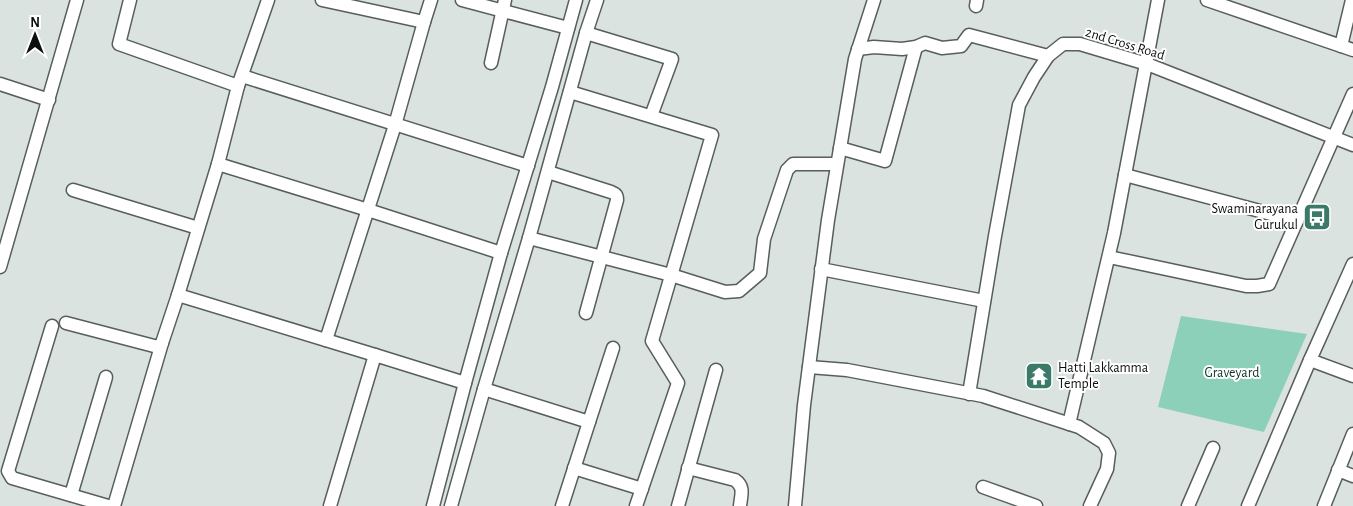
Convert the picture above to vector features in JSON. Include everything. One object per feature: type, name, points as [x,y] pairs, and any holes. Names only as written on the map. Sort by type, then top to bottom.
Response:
[{"type":"street","points":[[0,267],[77,0]]},
{"type":"street","points":[[130,0],[119,44],[528,166]]},
{"type":"street","points":[[114,506],[218,164],[240,81],[268,0]]},
{"type":"street","points":[[322,0],[424,22]]},
{"type":"street","points":[[326,340],[395,125],[431,0]]},
{"type":"street","points":[[462,0],[504,5],[568,28]]},
{"type":"street","points":[[433,506],[501,253],[552,87],[576,0]]},
{"type":"street","points":[[451,506],[597,0]]},
{"type":"street","points":[[795,506],[809,367],[828,220],[855,59],[874,0]]},
{"type":"street","points":[[1069,424],[1108,257],[1158,0]]},
{"type":"street","points":[[1207,0],[1347,48],[1352,0]]},
{"type":"street","points":[[491,63],[504,5]]},
{"type":"street","points":[[586,33],[672,59],[651,116]]},
{"type":"street","points":[[858,49],[874,47],[902,49],[916,47],[924,43],[942,48],[961,46],[969,35],[1048,56]]},
{"type":"street","name":"2nd Cross Road","points":[[969,394],[1019,105],[1048,56],[1063,44],[1080,44],[1147,64],[1353,145]]},
{"type":"street","points":[[840,148],[885,161],[916,47]]},
{"type":"street","points":[[0,84],[49,100]]},
{"type":"street","points":[[570,92],[712,135],[652,341],[678,383],[636,506]]},
{"type":"street","points":[[1108,257],[1246,286],[1269,284],[1353,94]]},
{"type":"street","points":[[218,164],[501,253]]},
{"type":"street","points":[[529,238],[725,292],[739,291],[760,273],[764,239],[787,170],[793,164],[837,164]]},
{"type":"street","points":[[548,172],[616,194],[617,200],[586,313]]},
{"type":"street","points":[[1125,175],[1297,221]]},
{"type":"street","points":[[73,190],[198,228]]},
{"type":"street","points":[[1248,506],[1353,264]]},
{"type":"street","points":[[821,269],[984,301]]},
{"type":"street","points":[[178,295],[465,383]]},
{"type":"street","points":[[66,324],[156,347],[162,343]]},
{"type":"street","points":[[52,326],[8,471],[12,478],[108,506]]},
{"type":"street","points":[[562,506],[613,348]]},
{"type":"street","points":[[330,506],[375,355]]},
{"type":"street","points":[[1310,360],[1353,376]]},
{"type":"street","points":[[809,367],[847,370],[983,396],[1079,427],[1104,443],[1109,453],[1107,469],[1090,506]]},
{"type":"street","points":[[678,506],[716,370]]},
{"type":"street","points":[[71,495],[106,377]]},
{"type":"street","points":[[484,389],[589,422]]},
{"type":"street","points":[[1324,506],[1353,434]]},
{"type":"street","points":[[1188,506],[1213,448]]},
{"type":"street","points":[[574,468],[642,489]]},
{"type":"street","points":[[688,468],[735,480],[741,485],[742,490],[740,506]]},
{"type":"street","points":[[1338,470],[1353,476]]},
{"type":"street","points":[[983,487],[1036,506]]},
{"type":"green space","name":"Graveyard","points":[[1181,316],[1307,334],[1264,432],[1158,407]]},
{"type":"place","name":"Swaminarayana Gurukul","points":[[1317,217]]},
{"type":"place","name":"Hatti Lakkamma Temple","points":[[1039,376]]}]
